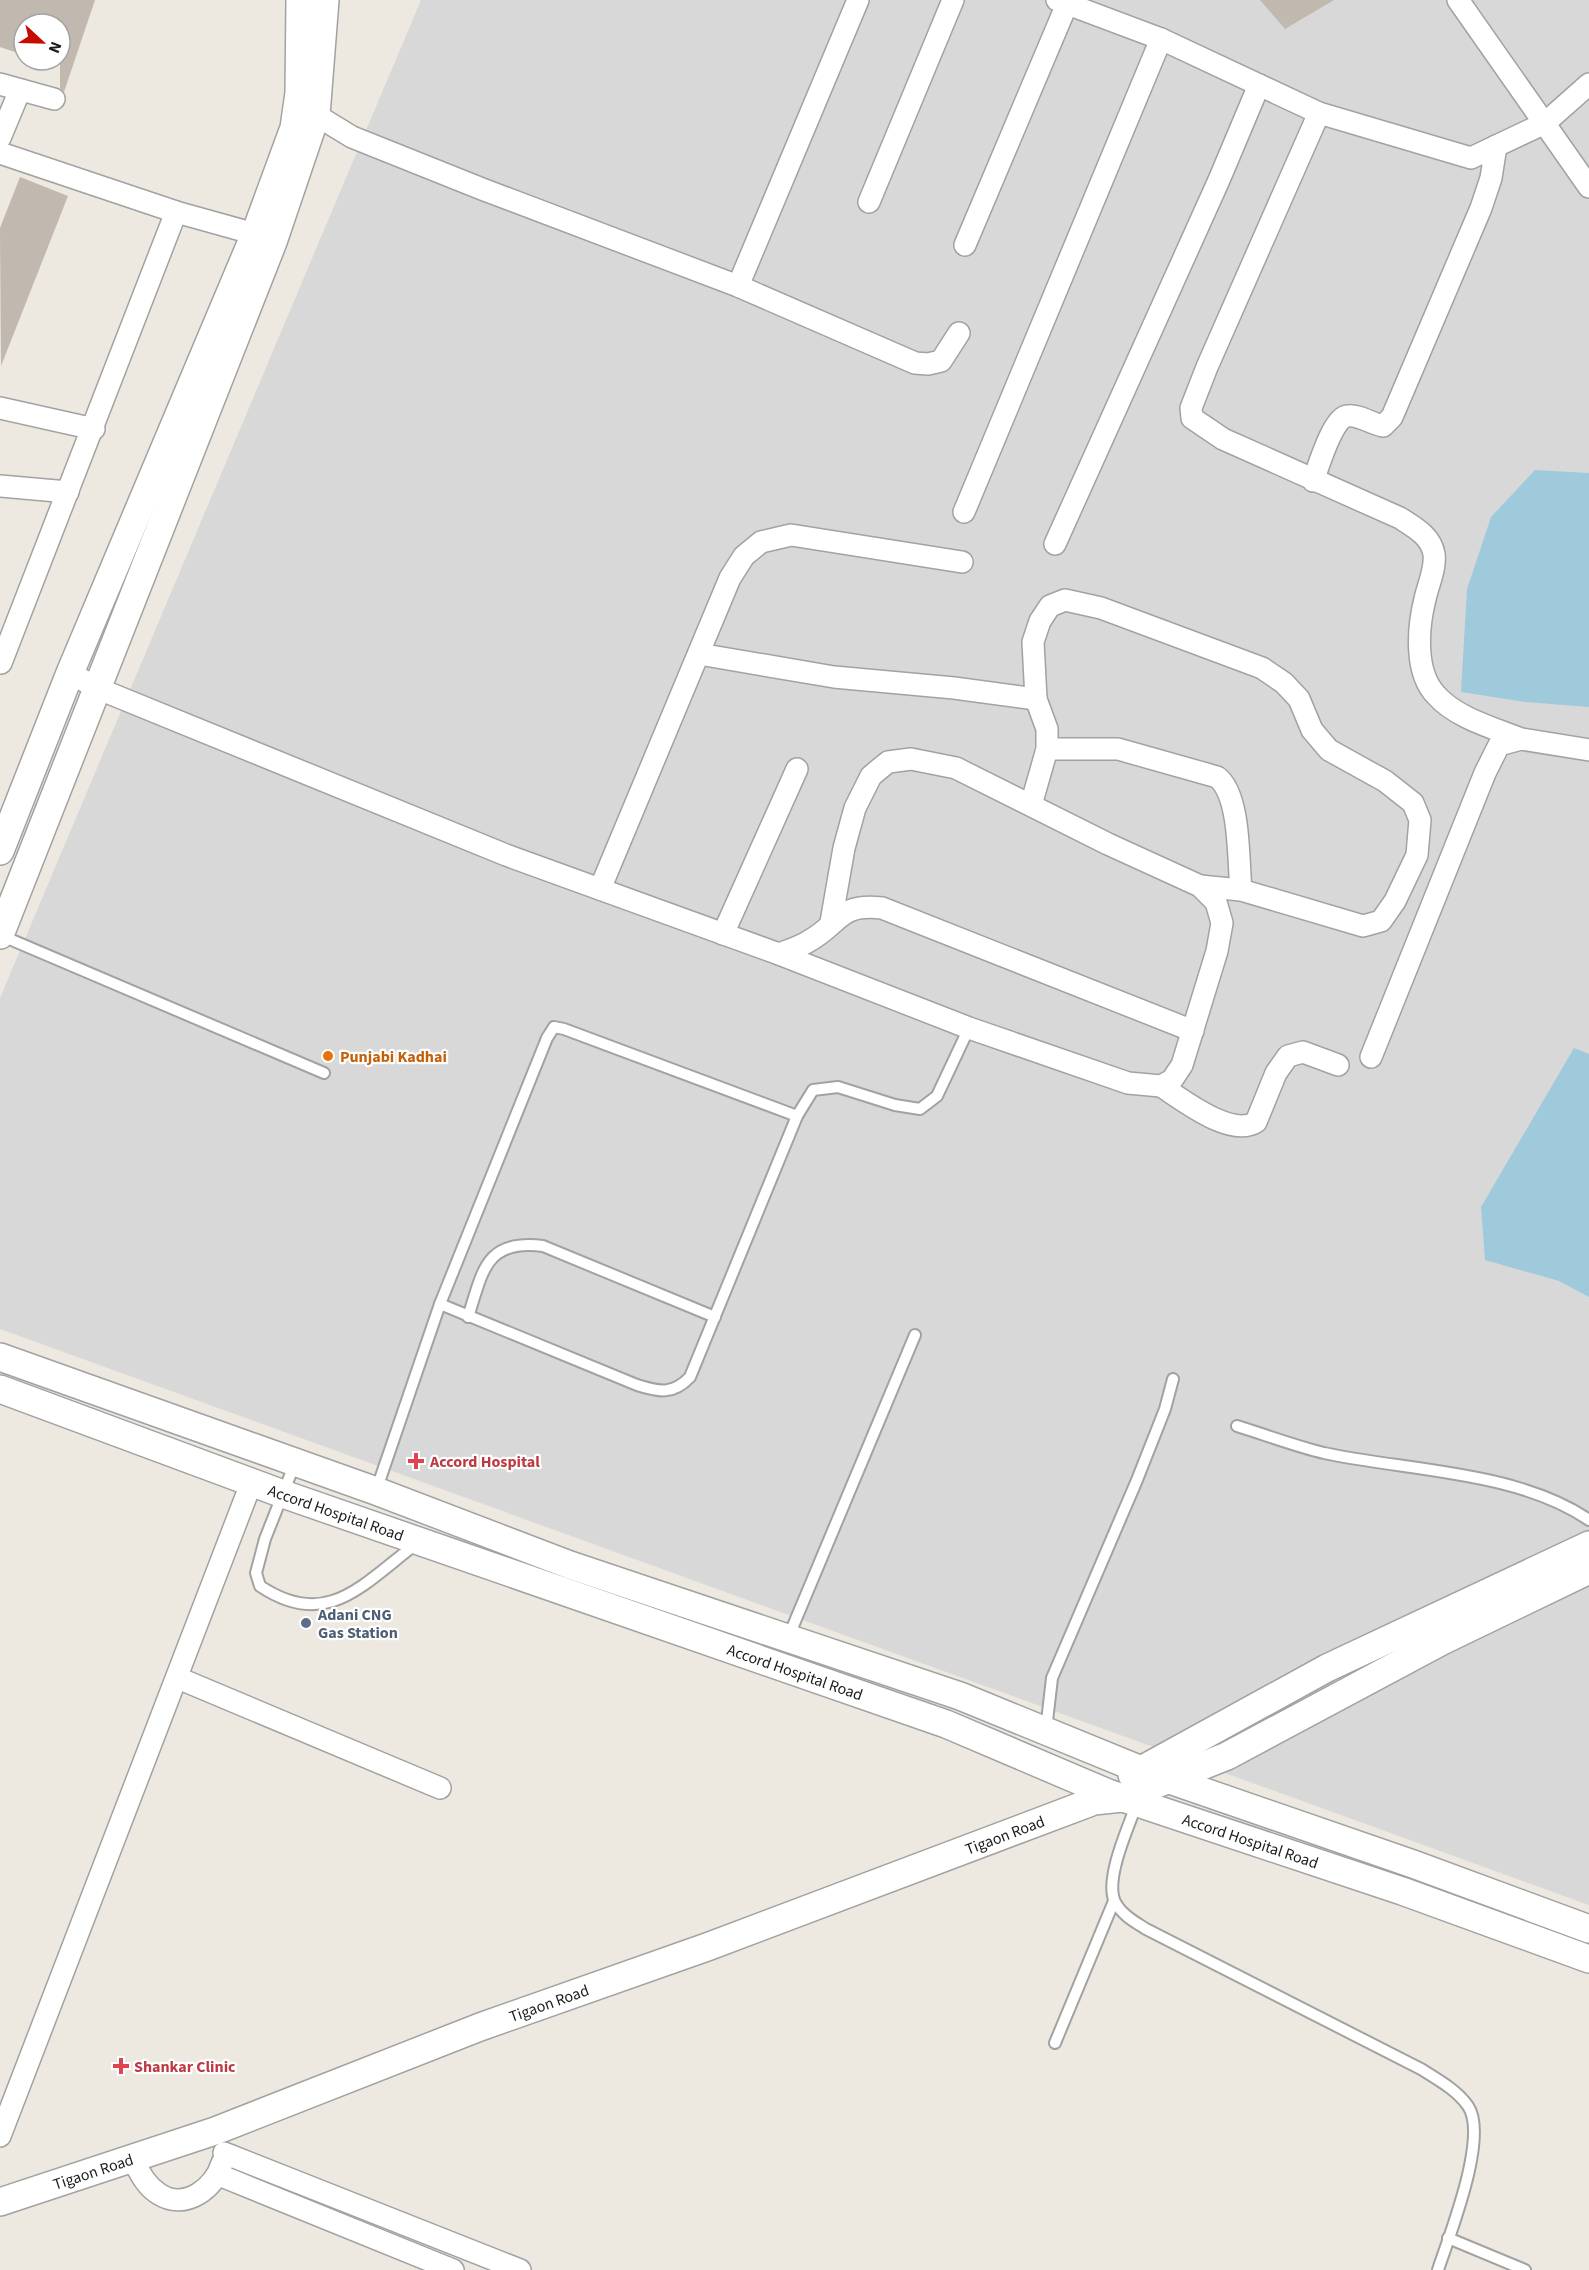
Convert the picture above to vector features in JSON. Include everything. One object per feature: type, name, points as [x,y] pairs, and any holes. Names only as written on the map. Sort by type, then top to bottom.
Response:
[{"type":"street","points":[[0,850],[70,673],[255,234],[294,128],[299,93],[300,0]]},
{"type":"street","points":[[0,935],[99,689],[273,242],[316,115],[325,0]]},
{"type":"street","points":[[738,286],[858,0]]},
{"type":"street","points":[[869,202],[953,0]]},
{"type":"street","points":[[965,245],[1062,2],[1161,39],[1319,113],[1471,158],[1545,123],[1589,84]]},
{"type":"street","points":[[1464,2],[1466,21],[1545,123],[1589,187]]},
{"type":"street","points":[[964,512],[1161,39]]},
{"type":"street","points":[[1055,544],[1219,180],[1259,85]]},
{"type":"street","points":[[0,138],[10,87],[54,99]]},
{"type":"street","points":[[1319,113],[1191,408],[1192,418],[1198,425],[1222,439],[1400,518],[1420,531],[1430,543],[1434,554],[1420,621],[1422,663],[1426,684],[1437,697],[1478,722],[1521,739],[1589,750]]},
{"type":"street","points":[[316,115],[352,137],[738,286],[915,363],[928,364],[941,361],[959,333]]},
{"type":"street","points":[[1313,481],[1334,427],[1341,418],[1348,415],[1383,426],[1392,417],[1481,208],[1491,178],[1496,146]]},
{"type":"street","points":[[0,153],[176,212],[255,234]]},
{"type":"street","points":[[1,663],[176,212]]},
{"type":"street","points":[[0,408],[93,429]]},
{"type":"street","points":[[0,486],[68,492]]},
{"type":"street","points":[[600,889],[730,578],[744,556],[761,542],[791,535],[962,562]]},
{"type":"street","points":[[1032,805],[1047,749],[1047,729],[1036,699],[1033,642],[1040,621],[1050,606],[1065,600],[1101,608],[1262,668],[1284,683],[1299,699],[1312,730],[1329,750],[1385,781],[1413,803],[1420,820],[1417,855],[1395,901],[1381,921],[1363,926],[1241,890],[1200,886]]},
{"type":"street","points":[[699,654],[834,677],[954,688],[1036,699]]},
{"type":"street","points":[[70,673],[99,689],[506,855],[779,954],[969,1028],[1128,1083],[1161,1086],[1222,1122],[1235,1126],[1247,1126],[1256,1122],[1276,1073],[1288,1056],[1303,1052],[1338,1065]]},
{"type":"street","points":[[1371,1058],[1494,752],[1500,745],[1521,739]]},
{"type":"street","points":[[1047,749],[1118,749],[1217,777],[1225,783],[1233,807],[1241,890]]},
{"type":"street","points":[[831,922],[844,848],[855,808],[870,776],[888,762],[911,759],[956,768],[1200,886],[1216,902],[1222,923],[1217,951],[1182,1065],[1172,1080],[1161,1086]]},
{"type":"street","points":[[723,934],[797,769]]},
{"type":"street","points":[[779,954],[809,942],[846,911],[864,906],[882,908],[1192,1031]]},
{"type":"street","points":[[0,1357],[376,1491],[570,1565],[960,1696],[1141,1770],[1413,1864],[1589,1929]]},
{"type":"street","name":"Accord Hospital Road","points":[[0,1389],[283,1494],[946,1724],[1115,1798],[1402,1892],[1589,1959]]},
{"type":"street","points":[[0,2136],[252,1481]]},
{"type":"street","points":[[1115,1798],[1141,1770],[1327,1668],[1589,1545]]},
{"type":"street","points":[[1115,1798],[1227,1756],[1442,1641],[1589,1570]]},
{"type":"street","points":[[178,1678],[440,1788]]},
{"type":"street","name":"Tigaon Road","points":[[0,2202],[133,2160],[219,2142],[480,2027],[1115,1798]]},
{"type":"street","points":[[133,2160],[151,2188],[162,2196],[176,2199],[192,2196],[208,2189],[219,2175],[219,2142],[520,2270]]},
{"type":"street","points":[[219,2175],[453,2270]]},
{"type":"lane","points":[[0,935],[324,1073]]},
{"type":"lane","points":[[376,1491],[440,1304],[547,1038],[554,1027],[797,1116]]},
{"type":"lane","points":[[440,1304],[657,1392],[672,1391],[690,1377],[797,1116],[813,1090],[838,1087],[895,1105],[920,1109],[937,1096],[969,1028]]},
{"type":"lane","points":[[468,1317],[484,1267],[495,1253],[511,1245],[528,1244],[543,1246],[715,1317]]},
{"type":"lane","points":[[788,1638],[915,1335]]},
{"type":"lane","points":[[1046,1731],[1052,1678],[1137,1480],[1165,1409],[1173,1379]]},
{"type":"lane","points":[[1237,1426],[1323,1452],[1432,1471],[1540,1494],[1568,1506],[1589,1520]]},
{"type":"lane","points":[[295,1463],[265,1539],[256,1572],[260,1586],[282,1600],[316,1606],[330,1604],[356,1589],[419,1542]]},
{"type":"lane","points":[[1115,1798],[1115,1870],[1112,1887],[1114,1901],[1124,1914],[1146,1929],[1421,2069],[1452,2090],[1469,2107],[1473,2127],[1465,2189],[1437,2270]]},
{"type":"lane","points":[[1055,2043],[1114,1901]]},
{"type":"lane","points":[[1448,2238],[1525,2270]]},
{"type":"shaded area","points":[[421,0],[1589,0],[1589,1905],[0,1329],[0,998]]},
{"type":"water","points":[[1535,470],[1589,473],[1589,707],[1525,702],[1461,692],[1467,589],[1491,517]]},
{"type":"water","points":[[1574,1048],[1589,1054],[1589,1297],[1559,1281],[1485,1260],[1481,1207]]},
{"type":"building","points":[[0,0],[95,0],[72,68],[72,12],[12,12],[12,51],[0,47]]},
{"type":"building","points":[[1260,0],[1334,0],[1285,29]]},
{"type":"building","points":[[60,72],[71,72],[64,92],[60,88]]},
{"type":"building","points":[[20,177],[68,196],[1,366],[0,228]]},
{"type":"place","name":"Punjabi Kadhai","points":[[328,1056]]},
{"type":"place","name":"Accord Hospital","points":[[416,1461]]},
{"type":"place","name":"Adani CNG Gas Station","points":[[306,1623]]},
{"type":"place","name":"Shankar Clinic","points":[[121,2066]]}]
